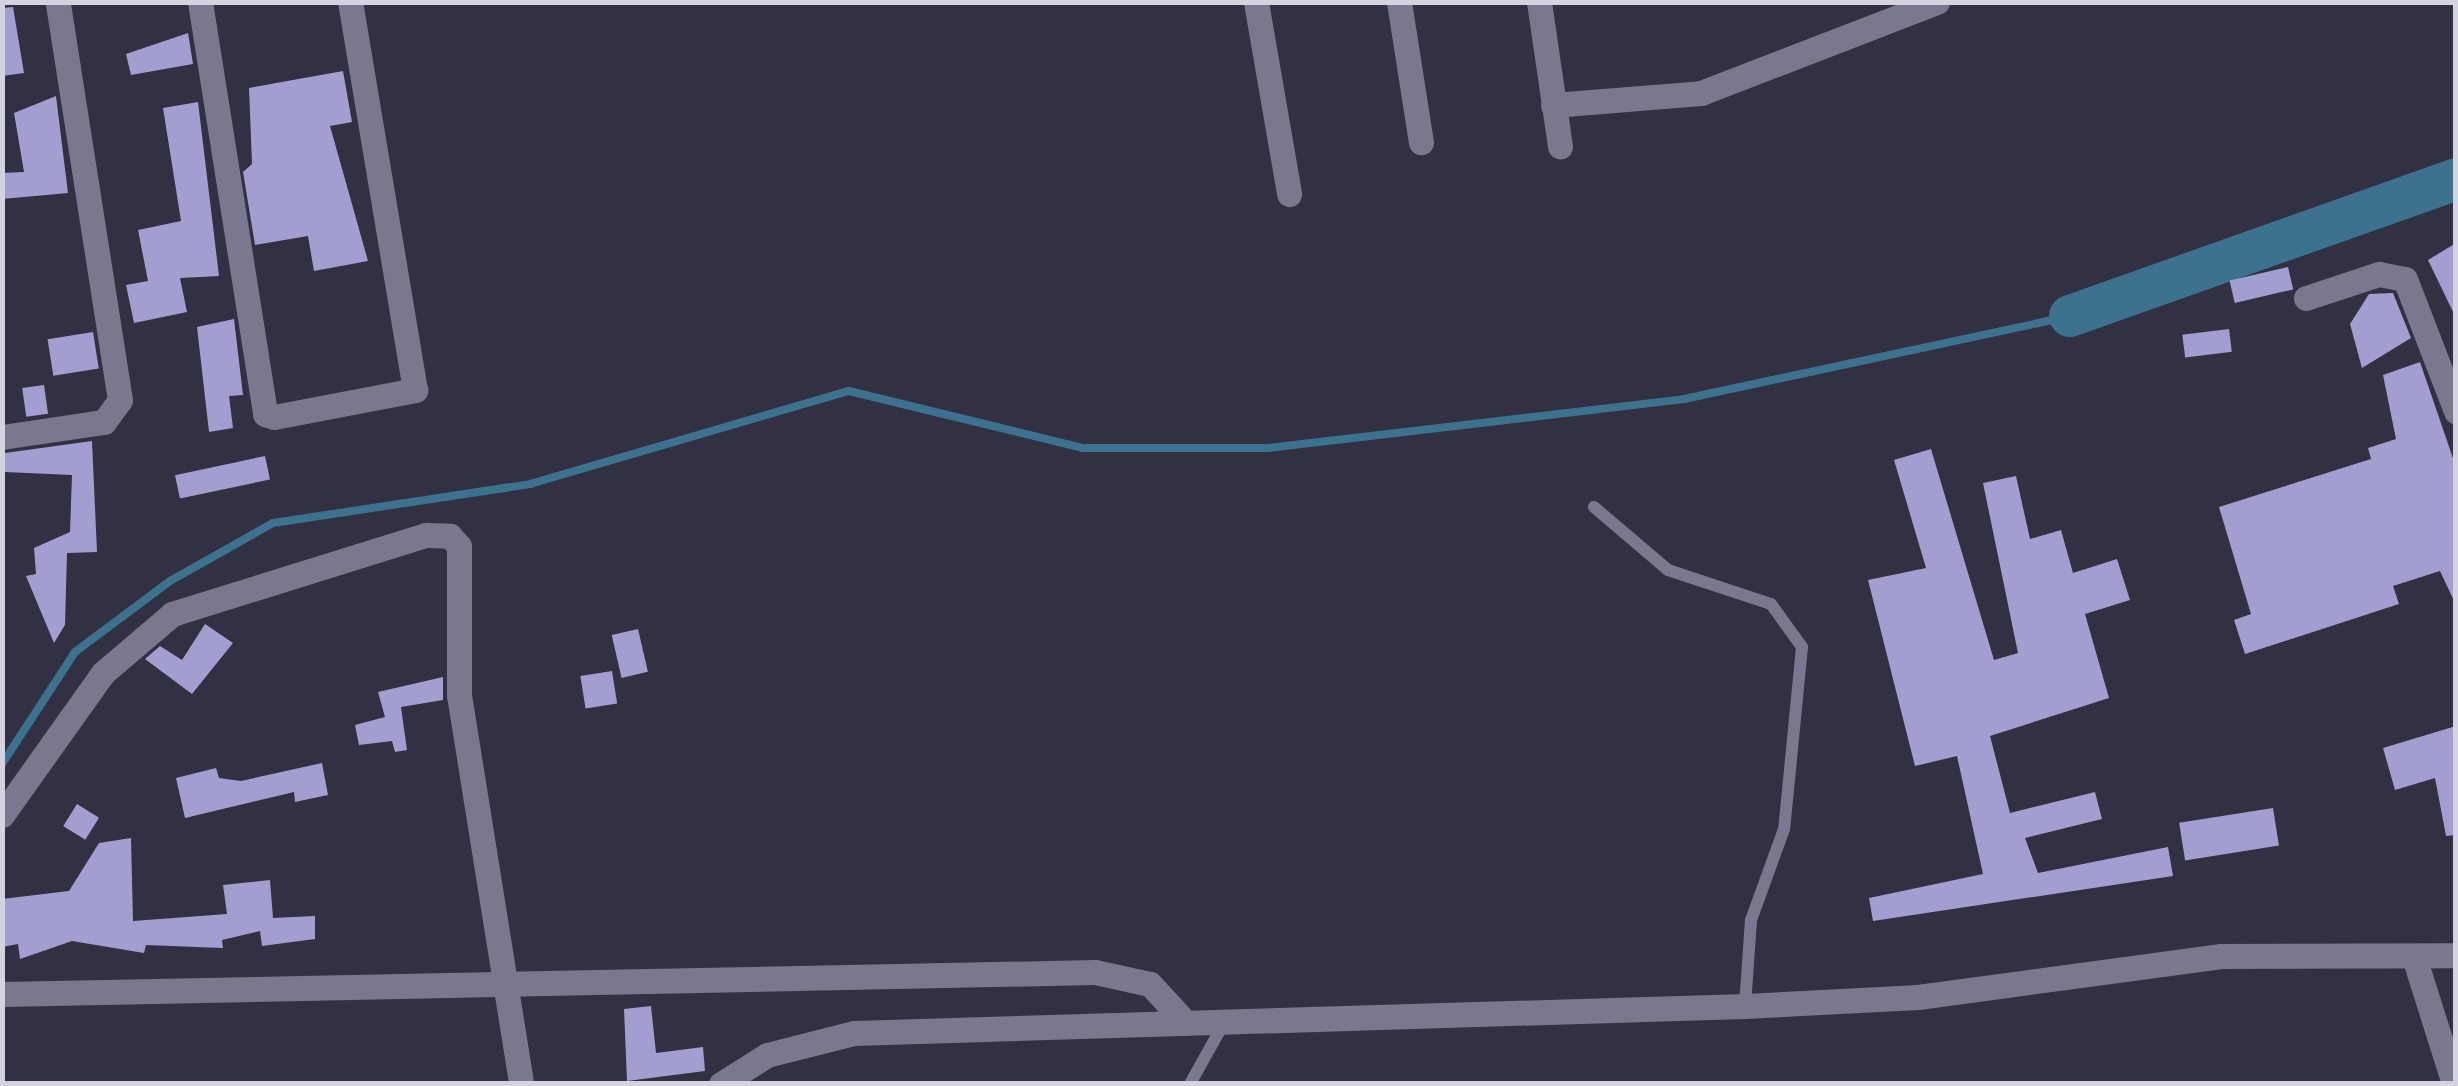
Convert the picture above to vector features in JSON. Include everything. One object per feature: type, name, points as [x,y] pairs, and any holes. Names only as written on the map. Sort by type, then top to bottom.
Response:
[{"type":"street","points":[[2,437],[104,422],[120,400],[58,2]]},
{"type":"street","points":[[200,2],[265,414],[274,416],[415,390],[350,2]]},
{"type":"street","points":[[1256,2],[1289,194]]},
{"type":"street","points":[[1399,2],[1421,142]]},
{"type":"street","points":[[1539,2],[1560,146]]},
{"type":"street","points":[[1553,105],[1701,93],[1936,2]]},
{"type":"street","points":[[2306,298],[2391,274],[2413,288],[2444,332],[2456,410]]},
{"type":"street","points":[[2,814],[103,673],[172,614],[426,535],[450,536],[458,546],[458,695],[502,987],[522,1084]]},
{"type":"street","points":[[722,1084],[766,1055],[854,1032],[1186,1023],[1228,1017],[1745,1006],[1918,998],[2221,956],[2415,960],[2456,955]]},
{"type":"street","points":[[2415,960],[2454,1084]]},
{"type":"street","points":[[2,994],[502,987],[1095,972],[1150,984],[1186,1023]]},
{"type":"lane","points":[[1594,507],[1668,570],[1771,604],[1802,648],[1784,829],[1751,920],[1745,1006]]},
{"type":"lane","points":[[1190,1084],[1228,1017]]},
{"type":"building","points":[[13,7],[24,73],[2,76],[2,8]]},
{"type":"building","points":[[188,33],[193,64],[131,75],[126,54]]},
{"type":"building","points":[[343,71],[352,122],[330,126],[368,261],[314,271],[308,236],[255,245],[243,172],[252,164],[249,88]]},
{"type":"building","points":[[56,96],[68,193],[2,199],[2,173],[24,172],[14,113]]},
{"type":"building","points":[[198,102],[219,276],[180,278],[187,312],[134,323],[126,285],[148,281],[138,230],[181,221],[163,108]]},
{"type":"building","points":[[2456,243],[2456,318],[2428,260]]},
{"type":"building","points":[[2288,267],[2293,289],[2235,303],[2230,280]]},
{"type":"building","points":[[2393,293],[2411,338],[2362,368],[2350,324],[2369,294]]},
{"type":"building","points":[[234,319],[243,395],[229,396],[233,428],[209,432],[197,327]]},
{"type":"building","points":[[2229,329],[2232,352],[2185,358],[2182,335]]},
{"type":"building","points":[[93,332],[99,369],[53,376],[48,339]]},
{"type":"building","points":[[2420,362],[2456,467],[2456,605],[2440,571],[2393,586],[2399,604],[2245,654],[2234,620],[2251,614],[2219,507],[2371,459],[2368,448],[2396,439],[2383,375]]},
{"type":"building","points":[[44,385],[48,414],[26,417],[22,388]]},
{"type":"building","points":[[92,441],[97,552],[67,553],[65,625],[54,643],[26,576],[36,574],[34,548],[70,532],[72,475],[5,472],[5,453]]},
{"type":"building","points":[[1931,449],[1994,660],[2018,653],[1983,483],[2016,476],[2030,539],[2061,530],[2073,573],[2117,559],[2130,600],[2085,614],[2109,698],[1990,736],[2010,813],[2095,792],[2102,819],[2025,838],[2038,873],[2168,847],[2173,876],[1873,921],[1869,898],[1983,874],[1957,756],[1915,766],[1868,580],[1926,568],[1894,460]]},
{"type":"building","points":[[265,456],[270,479],[180,499],[175,475]]},
{"type":"building","points":[[205,624],[233,643],[192,694],[145,659],[160,646],[182,660]]},
{"type":"building","points":[[638,629],[648,672],[622,678],[612,635]]},
{"type":"building","points":[[612,671],[617,704],[586,709],[580,676]]},
{"type":"building","points":[[443,677],[443,700],[401,707],[407,750],[395,752],[392,741],[359,745],[355,725],[385,717],[378,692]]},
{"type":"building","points":[[2456,726],[2456,835],[2446,836],[2435,778],[2395,790],[2383,748]]},
{"type":"building","points":[[322,763],[328,795],[295,802],[294,792],[185,818],[176,778],[216,768],[219,778],[241,781]]},
{"type":"building","points":[[77,804],[99,818],[85,840],[63,826]]},
{"type":"building","points":[[2273,808],[2279,846],[2185,860],[2179,823]]},
{"type":"building","points":[[131,838],[133,921],[227,914],[223,885],[270,880],[273,918],[315,916],[315,939],[262,946],[260,931],[222,940],[223,948],[146,945],[144,953],[72,941],[20,959],[18,944],[2,947],[2,899],[69,891],[99,843]]},
{"type":"building","points":[[651,1006],[656,1053],[703,1047],[705,1071],[627,1081],[624,1009]]},
{"type":"waterway","points":[[2070,316],[2456,179]]},
{"type":"waterway","points":[[2,764],[75,652],[170,581],[273,523],[530,484],[849,391],[1082,448],[1268,448],[1684,399],[2070,316]]}]
